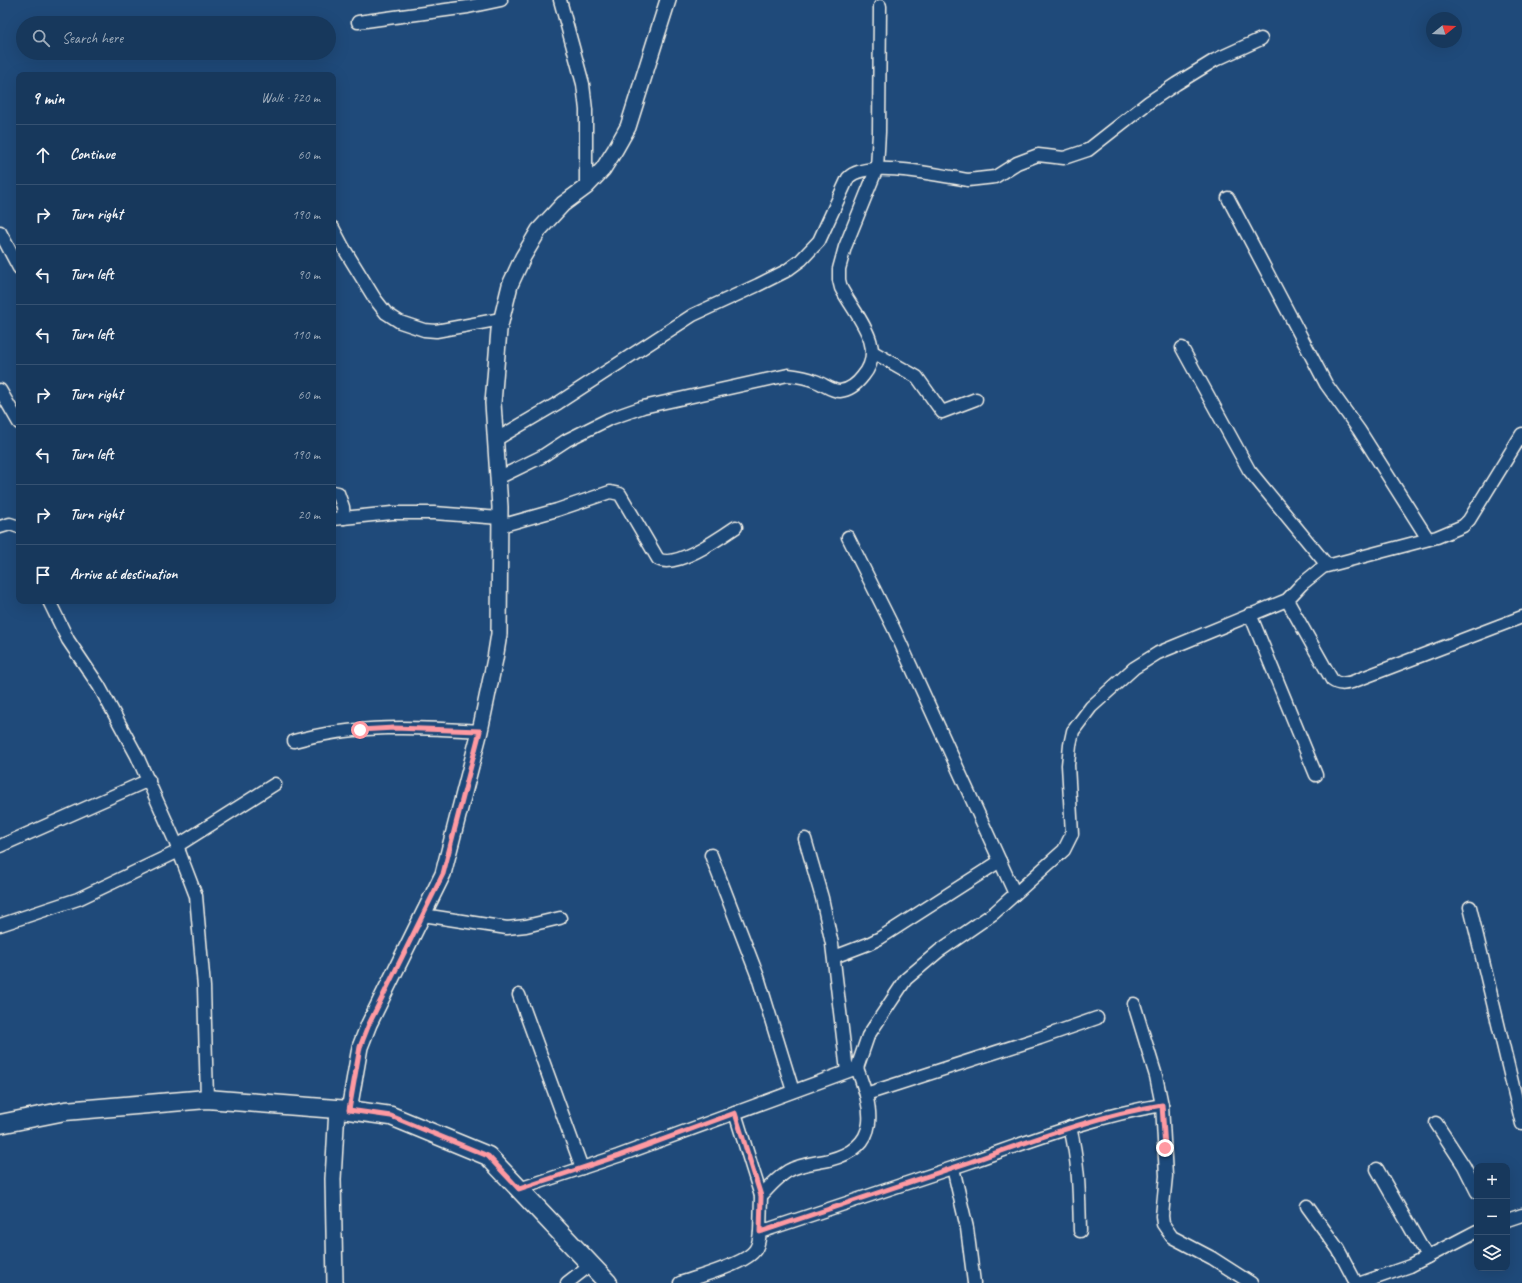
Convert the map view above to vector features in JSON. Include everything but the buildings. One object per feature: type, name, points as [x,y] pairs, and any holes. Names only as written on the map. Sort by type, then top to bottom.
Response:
[{"type":"main road","points":[[0,1124],[65,1112],[207,1100],[343,1110],[391,1116],[488,1156],[608,1283]]},
{"type":"street","points":[[358,22],[468,7],[501,0]]},
{"type":"street","points":[[560,0],[583,84],[586,110],[586,187]]},
{"type":"street","points":[[335,1283],[333,1179],[343,1110],[360,1047],[369,1024],[443,874],[480,731],[499,634],[500,522],[493,403],[496,362],[502,319],[510,285],[532,240],[548,220],[586,187],[603,169],[628,127],[668,0]]},
{"type":"street","points":[[498,478],[541,457],[585,430],[609,419],[643,407],[788,376],[814,380],[832,390],[848,389],[858,383],[869,370],[873,358],[873,352],[868,335],[842,288],[839,274],[845,247],[879,132],[880,6]]},
{"type":"street","points":[[495,440],[558,404],[693,315],[758,285],[796,263],[819,241],[848,178],[868,169],[913,171],[968,180],[982,180],[995,177],[1017,163],[1038,155],[1064,158],[1074,156],[1088,150],[1149,102],[1189,76],[1215,60],[1261,40]]},
{"type":"street","points":[[1228,198],[1326,384],[1359,430],[1428,539]]},
{"type":"street","points":[[0,232],[16,262]]},
{"type":"street","points":[[336,234],[375,299],[386,313],[400,322],[424,330],[436,331],[502,319]]},
{"type":"street","points":[[1182,348],[1249,470],[1327,565]]},
{"type":"street","points":[[873,352],[916,377],[942,412],[976,399]]},
{"type":"street","points":[[0,390],[16,418]]},
{"type":"street","points":[[519,1189],[582,1168],[852,1070],[868,1036],[906,979],[939,951],[994,913],[1059,855],[1069,842],[1072,834],[1068,765],[1070,745],[1073,731],[1091,707],[1134,668],[1158,653],[1287,600],[1312,574],[1327,565],[1428,539],[1456,530],[1469,520],[1522,434]]},
{"type":"street","points":[[336,493],[338,493],[340,498],[339,519],[392,513],[434,513],[500,522],[557,510],[610,492],[617,492],[620,494],[658,559],[666,562],[690,554],[716,541],[736,527]]},
{"type":"street","points":[[0,527],[10,524],[16,526]]},
{"type":"street","points":[[848,537],[900,644],[1015,894]]},
{"type":"street","points":[[1287,600],[1332,680],[1336,684],[1352,682],[1522,618]]},
{"type":"street","points":[[50,604],[68,640],[99,686],[149,780],[196,896],[204,987],[207,1100]]},
{"type":"street","points":[[1250,614],[1316,775]]},
{"type":"street","points":[[294,742],[336,732],[394,728],[480,731]]},
{"type":"street","points":[[0,846],[149,780]]},
{"type":"street","points":[[0,924],[78,899],[178,849],[275,784]]},
{"type":"street","points":[[761,1196],[789,1171],[837,1158],[858,1146],[866,1138],[869,1127],[870,1116],[866,1094],[852,1070],[834,957],[822,898],[805,839]]},
{"type":"street","points":[[711,854],[758,977],[793,1091]]},
{"type":"street","points":[[834,957],[874,941],[1000,861]]},
{"type":"street","points":[[1470,907],[1522,1124]]},
{"type":"street","points":[[423,915],[507,928],[526,926],[560,918]]},
{"type":"street","points":[[519,995],[582,1168]]},
{"type":"street","points":[[1134,1004],[1156,1076],[1162,1105],[1166,1176],[1162,1216],[1163,1224],[1172,1237],[1212,1258],[1250,1283]]},
{"type":"street","points":[[866,1094],[1097,1018]]},
{"type":"street","points":[[760,1232],[953,1168],[1070,1127],[1123,1112],[1162,1105]]},
{"type":"street","points":[[680,1283],[723,1268],[746,1257],[754,1251],[758,1243],[760,1232],[761,1196],[735,1113]]},
{"type":"street","points":[[1436,1123],[1464,1166],[1474,1186]]},
{"type":"street","points":[[1070,1127],[1077,1157],[1080,1231]]},
{"type":"street","points":[[953,1168],[967,1228],[974,1283]]},
{"type":"street","points":[[1377,1169],[1427,1257]]},
{"type":"street","points":[[1307,1206],[1338,1249],[1356,1283]]},
{"type":"street","points":[[1510,1219],[1522,1216]]},
{"type":"street","points":[[1361,1283],[1410,1266],[1474,1232]]},
{"type":"street","points":[[567,1283],[590,1265]]},
{"type":"route","points":[[360,730],[436,728],[480,731],[443,874],[399,966],[369,1024],[360,1047],[349,1110],[391,1116],[488,1156],[519,1189],[618,1156],[735,1113],[761,1196],[760,1232],[901,1186],[1070,1127],[1123,1112],[1162,1105],[1165,1148]]}]
